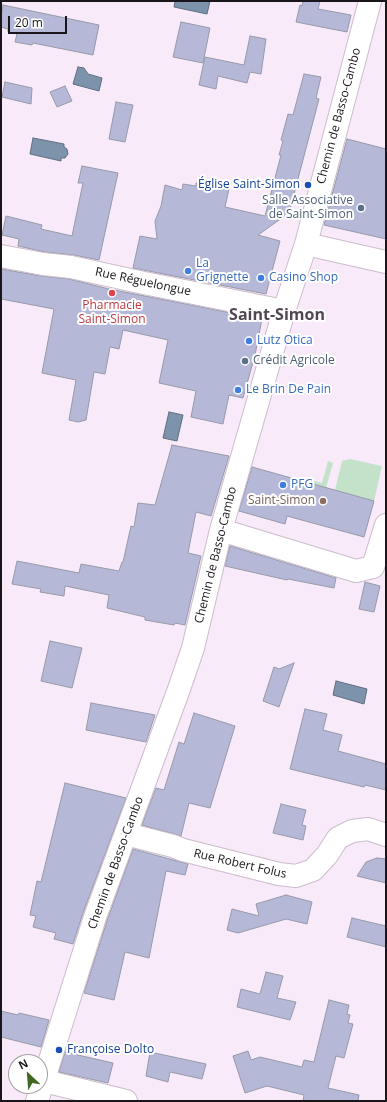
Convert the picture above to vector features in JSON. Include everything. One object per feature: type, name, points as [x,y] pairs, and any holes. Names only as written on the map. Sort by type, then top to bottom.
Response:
[{"type":"street","name":"Chemin de Basso-Cambo","points":[[48,1068],[95,917],[193,648],[221,530],[284,311],[306,244],[370,1]]},
{"type":"street","points":[[306,244],[386,262]]},
{"type":"street","name":"Rue Réguelongue","points":[[1,256],[43,264],[71,267],[284,311]]},
{"type":"street","points":[[221,530],[356,571],[373,567],[386,525]]},
{"type":"street","name":"Rue Robert Folus","points":[[126,834],[227,862],[279,874],[296,876],[313,870],[327,855],[338,838],[352,831],[368,828],[386,835]]},
{"type":"street","points":[[48,1082],[126,1101]]},
{"type":"green space","points":[[350,459],[382,466],[374,501],[335,490],[342,461]]},
{"type":"green space","points":[[328,461],[333,463],[326,488],[303,481],[304,478],[322,483]]},
{"type":"water","points":[[175,1],[210,1],[207,14],[174,7]]},
{"type":"water","points":[[78,67],[84,68],[88,74],[102,78],[99,91],[73,84]]},
{"type":"water","points":[[33,138],[64,144],[68,154],[65,158],[61,158],[61,161],[30,154]]},
{"type":"water","points":[[169,412],[183,415],[177,441],[163,438]]},
{"type":"water","points":[[336,681],[367,689],[364,704],[333,695]]},
{"type":"building","points":[[303,1],[320,1],[318,9],[351,15],[347,32],[296,22],[300,5],[302,6]]},
{"type":"building","points":[[3,5],[99,25],[93,55],[33,43],[32,45],[15,42],[17,34],[8,32],[8,29],[1,27]]},
{"type":"building","points":[[181,22],[210,28],[203,63],[173,57]]},
{"type":"building","points":[[250,36],[266,39],[261,74],[250,72],[247,83],[218,76],[216,89],[199,85],[205,57],[244,65]]},
{"type":"building","points":[[304,74],[321,77],[316,98],[319,99],[289,213],[258,235],[280,241],[266,294],[133,268],[140,236],[157,239],[155,221],[161,206],[165,185],[182,190],[183,184],[196,186],[196,183],[229,189],[225,207],[265,216],[281,155],[279,155],[283,141],[281,140],[288,114],[293,115]]},
{"type":"building","points":[[5,82],[32,88],[31,104],[2,97]]},
{"type":"building","points":[[65,86],[72,101],[57,107],[50,92]]},
{"type":"building","points":[[116,102],[133,105],[125,142],[109,139]]},
{"type":"building","points":[[347,139],[386,149],[386,239],[324,225]]},
{"type":"building","points":[[82,166],[118,173],[99,260],[74,255],[45,252],[18,246],[19,239],[2,235],[6,216],[42,225],[41,229],[72,236],[83,183],[78,183]]},
{"type":"building","points":[[1,269],[69,279],[109,289],[262,319],[255,355],[243,398],[229,395],[223,424],[191,417],[196,391],[159,383],[168,340],[123,330],[119,349],[110,347],[105,374],[94,372],[86,420],[78,422],[69,420],[76,380],[42,373],[54,309],[1,299]]},
{"type":"building","points":[[172,445],[229,456],[211,516],[196,512],[188,553],[201,556],[185,625],[175,623],[174,625],[145,620],[145,617],[107,608],[109,595],[65,586],[64,596],[40,592],[41,589],[12,584],[17,561],[79,573],[81,564],[119,571],[123,562],[131,526],[134,527],[138,503],[155,505]]},
{"type":"building","points":[[252,467],[374,501],[364,537],[287,516],[285,524],[239,511]]},
{"type":"building","points":[[230,546],[336,578],[334,588],[287,580],[225,566]]},
{"type":"building","points":[[365,582],[380,586],[374,612],[359,609]]},
{"type":"building","points":[[50,641],[82,648],[72,688],[41,681]]},
{"type":"building","points":[[294,663],[279,707],[263,701],[274,667],[279,669]]},
{"type":"building","points":[[91,703],[155,715],[146,742],[86,730]]},
{"type":"building","points":[[305,709],[327,714],[323,730],[342,735],[338,751],[386,764],[386,790],[365,785],[364,787],[290,769]]},
{"type":"building","points":[[194,713],[235,726],[210,808],[189,803],[181,836],[142,825],[156,788],[164,790],[179,742],[184,744]]},
{"type":"building","points":[[65,783],[126,798],[73,944],[54,939],[56,933],[33,927],[36,916],[30,915],[37,881],[41,882]]},
{"type":"building","points":[[281,804],[306,810],[302,825],[306,826],[303,840],[273,833]]},
{"type":"building","points":[[133,849],[188,864],[185,875],[166,871],[149,958],[125,952],[114,1000],[84,993],[107,921]]},
{"type":"building","points":[[377,858],[386,859],[386,883],[357,876],[366,862]]},
{"type":"building","points":[[286,895],[312,902],[307,924],[286,919],[238,933],[227,930],[232,909],[259,916],[256,904]]},
{"type":"building","points":[[352,918],[386,926],[386,947],[347,937]]},
{"type":"building","points":[[266,972],[283,976],[277,998],[296,1002],[290,1020],[237,1007],[241,989],[260,994]]},
{"type":"building","points":[[329,1000],[349,1005],[347,1014],[350,1015],[348,1023],[353,1024],[344,1058],[336,1056],[328,1088],[359,1095],[358,1101],[303,1101],[304,1095],[267,1086],[245,1093],[233,1056],[248,1051],[251,1060],[260,1057],[302,1067],[304,1060],[314,1062]]},
{"type":"building","points":[[1,1011],[18,1015],[19,1013],[49,1020],[41,1047],[1,1037]]},
{"type":"building","points":[[65,1052],[113,1063],[108,1083],[59,1072]]},
{"type":"building","points":[[150,1052],[206,1064],[202,1079],[170,1072],[168,1082],[146,1076]]},
{"type":"place","name":"Église Saint-Simon","points":[[308,185]]},
{"type":"place","name":"Salle Associative de Saint-Simon","points":[[361,208]]},
{"type":"place","name":"La Grignette","points":[[188,271]]},
{"type":"place","name":"Casino Shop","points":[[261,278]]},
{"type":"place","name":"Pharmacie Saint-Simon","points":[[112,293]]},
{"type":"place","name":"Lutz Otica","points":[[249,341]]},
{"type":"place","name":"Crédit Agricole","points":[[245,361]]},
{"type":"place","name":"Le Brin De Pain","points":[[238,390]]},
{"type":"place","name":"PFG","points":[[283,485]]},
{"type":"place","name":"Saint-Simon","points":[[323,501]]},
{"type":"place","name":"Françoise Dolto","points":[[59,1050]]},
{"type":"district","name":"Saint-Simon","points":[[277,315]]}]
